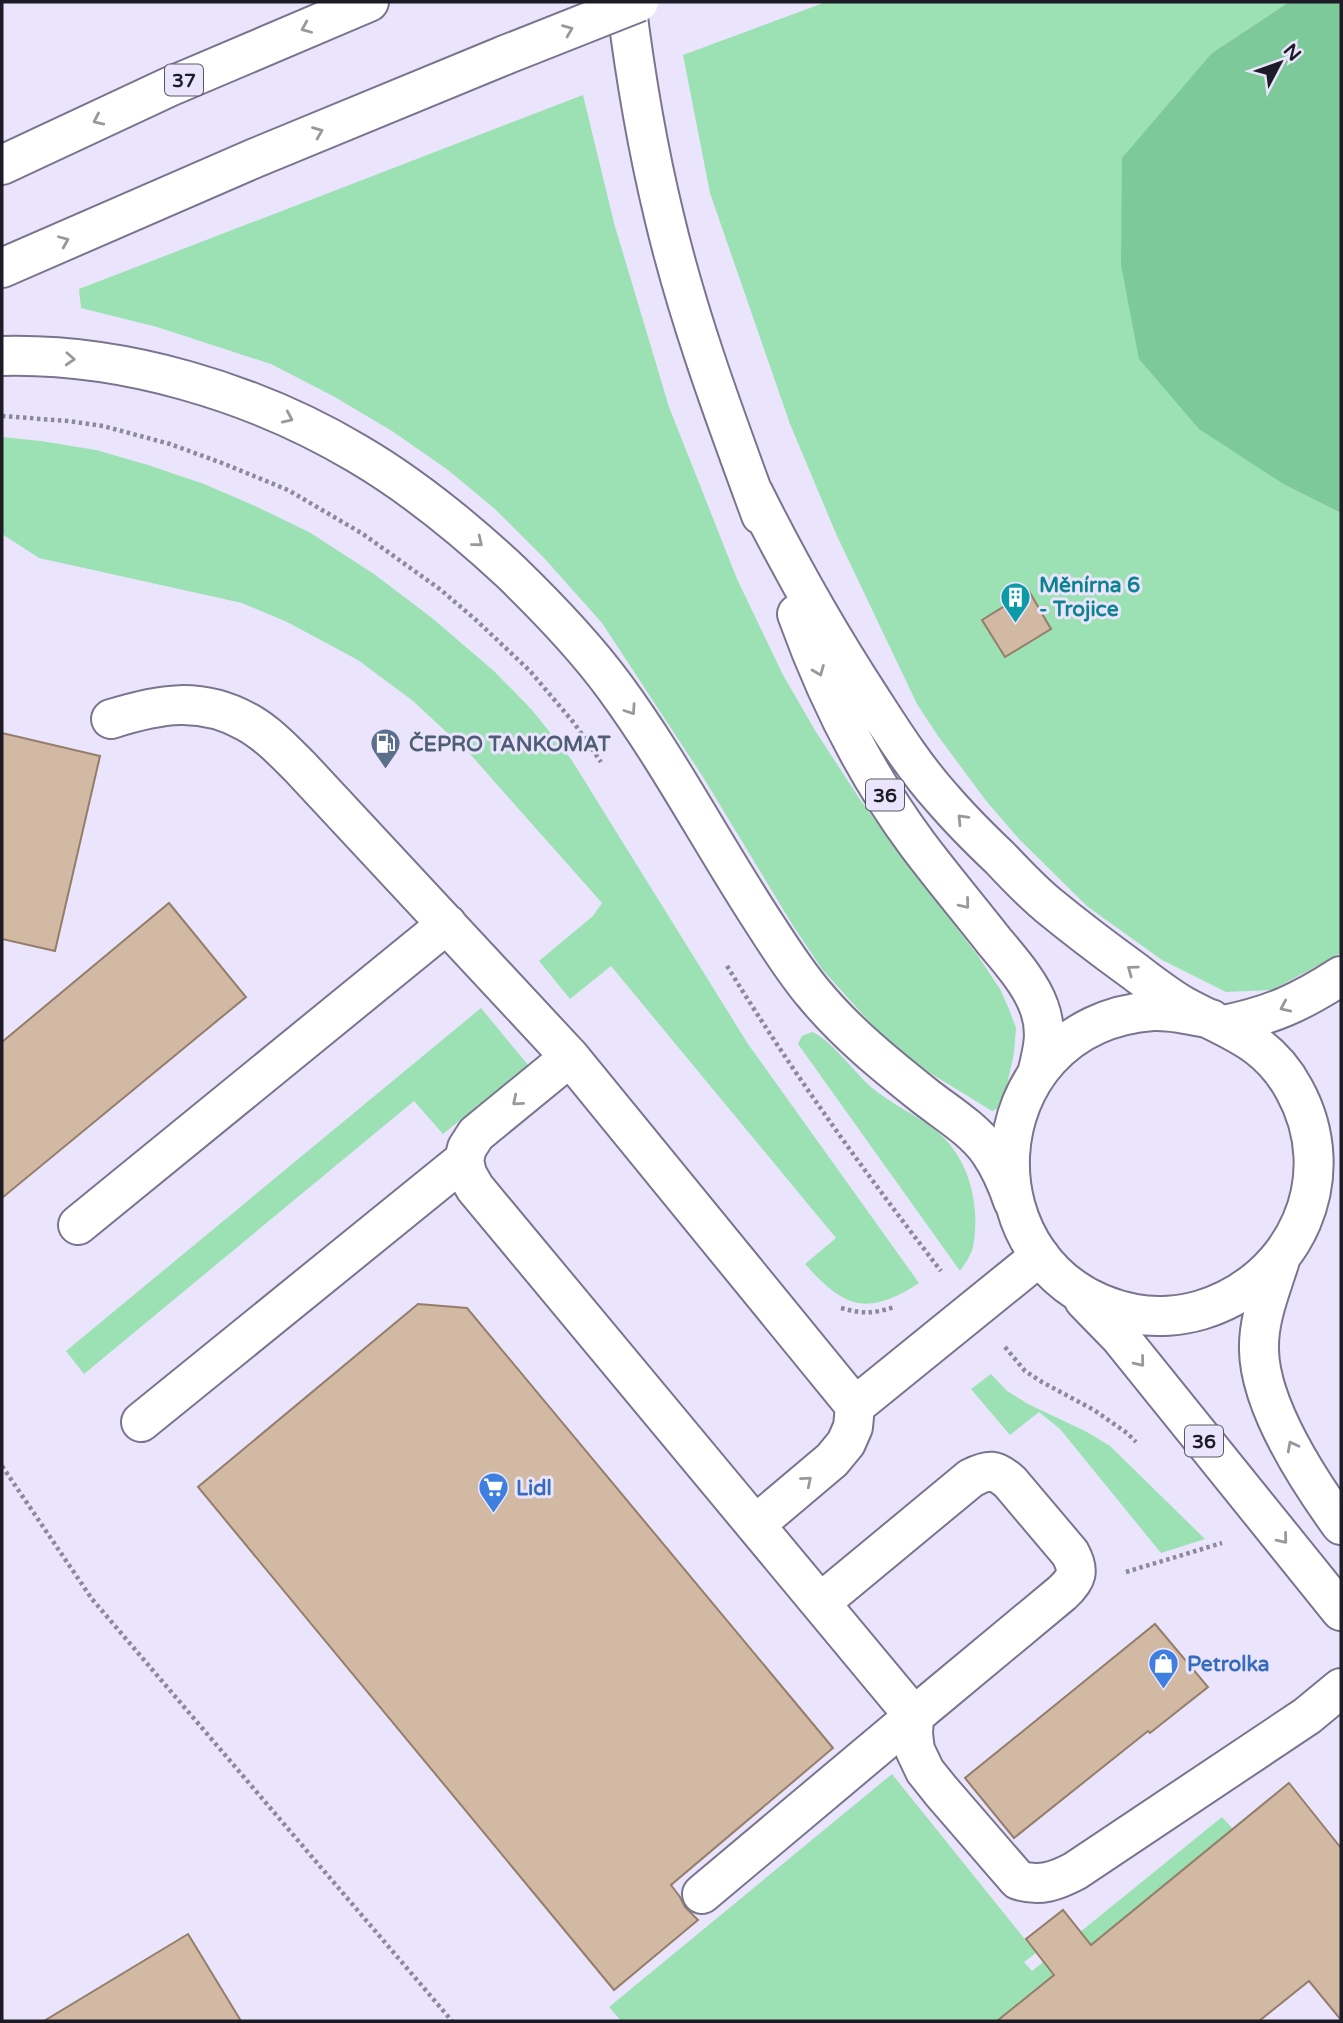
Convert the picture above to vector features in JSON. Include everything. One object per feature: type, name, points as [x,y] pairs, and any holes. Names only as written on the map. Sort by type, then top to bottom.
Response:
[{"type":"main road","name":"37","points":[[2,165],[169,87],[369,2]]},
{"type":"main road","points":[[626,2],[644,124],[664,217],[701,345],[752,492],[785,556],[843,655],[894,734],[941,797],[1044,902],[1101,948],[1181,1004],[1217,1022],[1258,1018],[1315,993],[1341,975]]},
{"type":"main road","points":[[2,268],[255,158],[639,2]]},
{"type":"main road","points":[[2,356],[86,359],[138,368],[260,406],[314,430],[360,455],[426,500],[489,551],[576,639],[614,685],[751,903],[815,996],[891,1069],[971,1131],[1002,1171],[1014,1203]]},
{"type":"main road","name":"36","points":[[752,492],[825,684],[850,735],[881,789],[917,843],[1015,966],[1038,1003],[1044,1022],[1045,1042],[1037,1074]]},
{"type":"main road","points":[[111,719],[158,707],[191,704],[219,710],[247,722],[269,738],[300,767],[570,1057],[855,1406],[853,1427],[846,1443],[832,1460],[755,1525]]},
{"type":"main road","points":[[78,1225],[447,924]]},
{"type":"main road","name":"36","points":[[1341,1525],[1314,1486],[1283,1430],[1267,1394],[1261,1369],[1260,1330],[1285,1252],[1302,1223],[1314,1169],[1305,1114],[1294,1088],[1259,1046],[1217,1022],[1183,1013],[1155,1011],[1101,1023],[1077,1036],[1055,1054],[1037,1074],[1023,1098],[1014,1123],[1009,1150],[1014,1203],[1024,1231],[1050,1267],[1120,1337],[1341,1611]]},
{"type":"main road","points":[[570,1057],[476,1134],[467,1148],[464,1160],[467,1174],[475,1188],[914,1716],[915,1750],[925,1770],[1018,1881],[1031,1885],[1042,1884],[1058,1880],[1075,1871],[1307,1716],[1341,1688]]},
{"type":"main road","points":[[141,1422],[464,1160]]},
{"type":"main road","points":[[1285,1252],[1341,1170]]},
{"type":"main road","name":"36","points":[[1050,1267],[1079,1292],[1100,1303],[1146,1316],[1170,1315],[1193,1313],[1237,1296],[1257,1282],[1285,1252]]},
{"type":"main road","points":[[855,1406],[972,1311],[1050,1267]]},
{"type":"main road","points":[[702,1894],[1062,1593],[1072,1584],[1077,1573],[1075,1562],[1069,1553],[1010,1482],[1000,1473],[982,1472],[971,1478],[820,1603]]},
{"type":"path","points":[[2,416],[103,426],[170,444],[288,490],[353,528],[441,590],[476,620],[530,671],[574,723],[604,767]]},
{"type":"path","points":[[727,965],[755,1012],[879,1191],[943,1273],[936,1279]]},
{"type":"path","points":[[832,1301],[840,1307],[862,1314],[879,1312],[902,1304]]},
{"type":"path","points":[[972,1311],[1025,1371],[1094,1409],[1127,1433],[1145,1451]]},
{"type":"path","points":[[2,1466],[93,1598],[452,2021]]},
{"type":"path","points":[[1077,1573],[1123,1573],[1234,1540]]},
{"type":"green space","points":[[826,2],[1289,2],[1212,53],[1285,485],[1341,513],[1341,953],[1272,990],[1226,992],[1162,960],[1088,907],[1020,840],[987,802],[917,704],[837,536],[790,424],[710,193],[683,55]]},
{"type":"green space","points":[[1289,2],[1341,2],[1341,513],[1285,485],[1199,429],[1139,359],[1121,265],[1122,158],[1212,53]]},
{"type":"green space","points":[[583,95],[614,223],[669,407],[737,579],[783,675],[816,732],[861,801],[978,956],[1000,989],[1009,1009],[1016,1028],[1014,1053],[1007,1085],[997,1109],[992,1111],[922,1068],[882,1036],[822,969],[703,777],[602,623],[545,559],[495,509],[448,470],[392,431],[271,364],[157,327],[81,308],[79,289]]},
{"type":"green space","points":[[2,437],[96,450],[204,484],[255,506],[309,532],[374,574],[432,618],[495,672],[532,710],[571,759],[748,1044],[919,1283],[885,1301],[870,1304],[857,1303],[832,1290],[805,1264],[836,1238],[611,966],[570,999],[539,961],[593,916],[602,903],[470,754],[413,701],[358,660],[287,622],[242,603],[39,558],[2,534]]},
{"type":"green space","points":[[481,1008],[528,1065],[443,1134],[414,1101],[84,1374],[66,1351]]},
{"type":"green space","points":[[812,1032],[834,1049],[871,1087],[934,1129],[956,1153],[970,1182],[975,1215],[973,1247],[960,1271],[798,1044],[802,1036]]},
{"type":"green space","points":[[991,1374],[1007,1391],[1028,1404],[1110,1446],[1205,1539],[1161,1553],[1060,1429],[1039,1412],[1010,1435],[971,1389]]},
{"type":"green space","points":[[892,1774],[1036,1953],[1024,1962],[1032,1971],[1222,1817],[1233,1829],[997,2021],[621,2021],[609,2007]]},
{"type":"building","name":"Měnírna 6 - Trojice","points":[[1029,591],[1051,629],[1005,657],[982,620]]},
{"type":"building","points":[[2,733],[100,756],[55,951],[2,939]]},
{"type":"building","points":[[169,903],[246,997],[2,1198],[2,1042]]},
{"type":"building","points":[[418,1304],[467,1308],[833,1748],[671,1885],[685,1907],[698,1920],[614,1990],[198,1487]]},
{"type":"building","points":[[1155,1624],[1208,1687],[1150,1733],[1148,1731],[1014,1838],[965,1778]]},
{"type":"building","points":[[1289,1783],[1341,1848],[1341,2020],[1309,1981],[1259,2021],[997,2021],[1054,1975],[1026,1939],[1063,1910],[1091,1945]]},
{"type":"building","points":[[188,1934],[241,2021],[44,2021]]},
{"type":"place","name":"Měnírna 6 - Trojice","points":[[1016,624]]},
{"type":"place","name":"ČEPRO TANKOMAT","points":[[386,771]]},
{"type":"place","name":"Lidl","points":[[493,1515]]},
{"type":"place","name":"Petrolka","points":[[1164,1691]]}]
